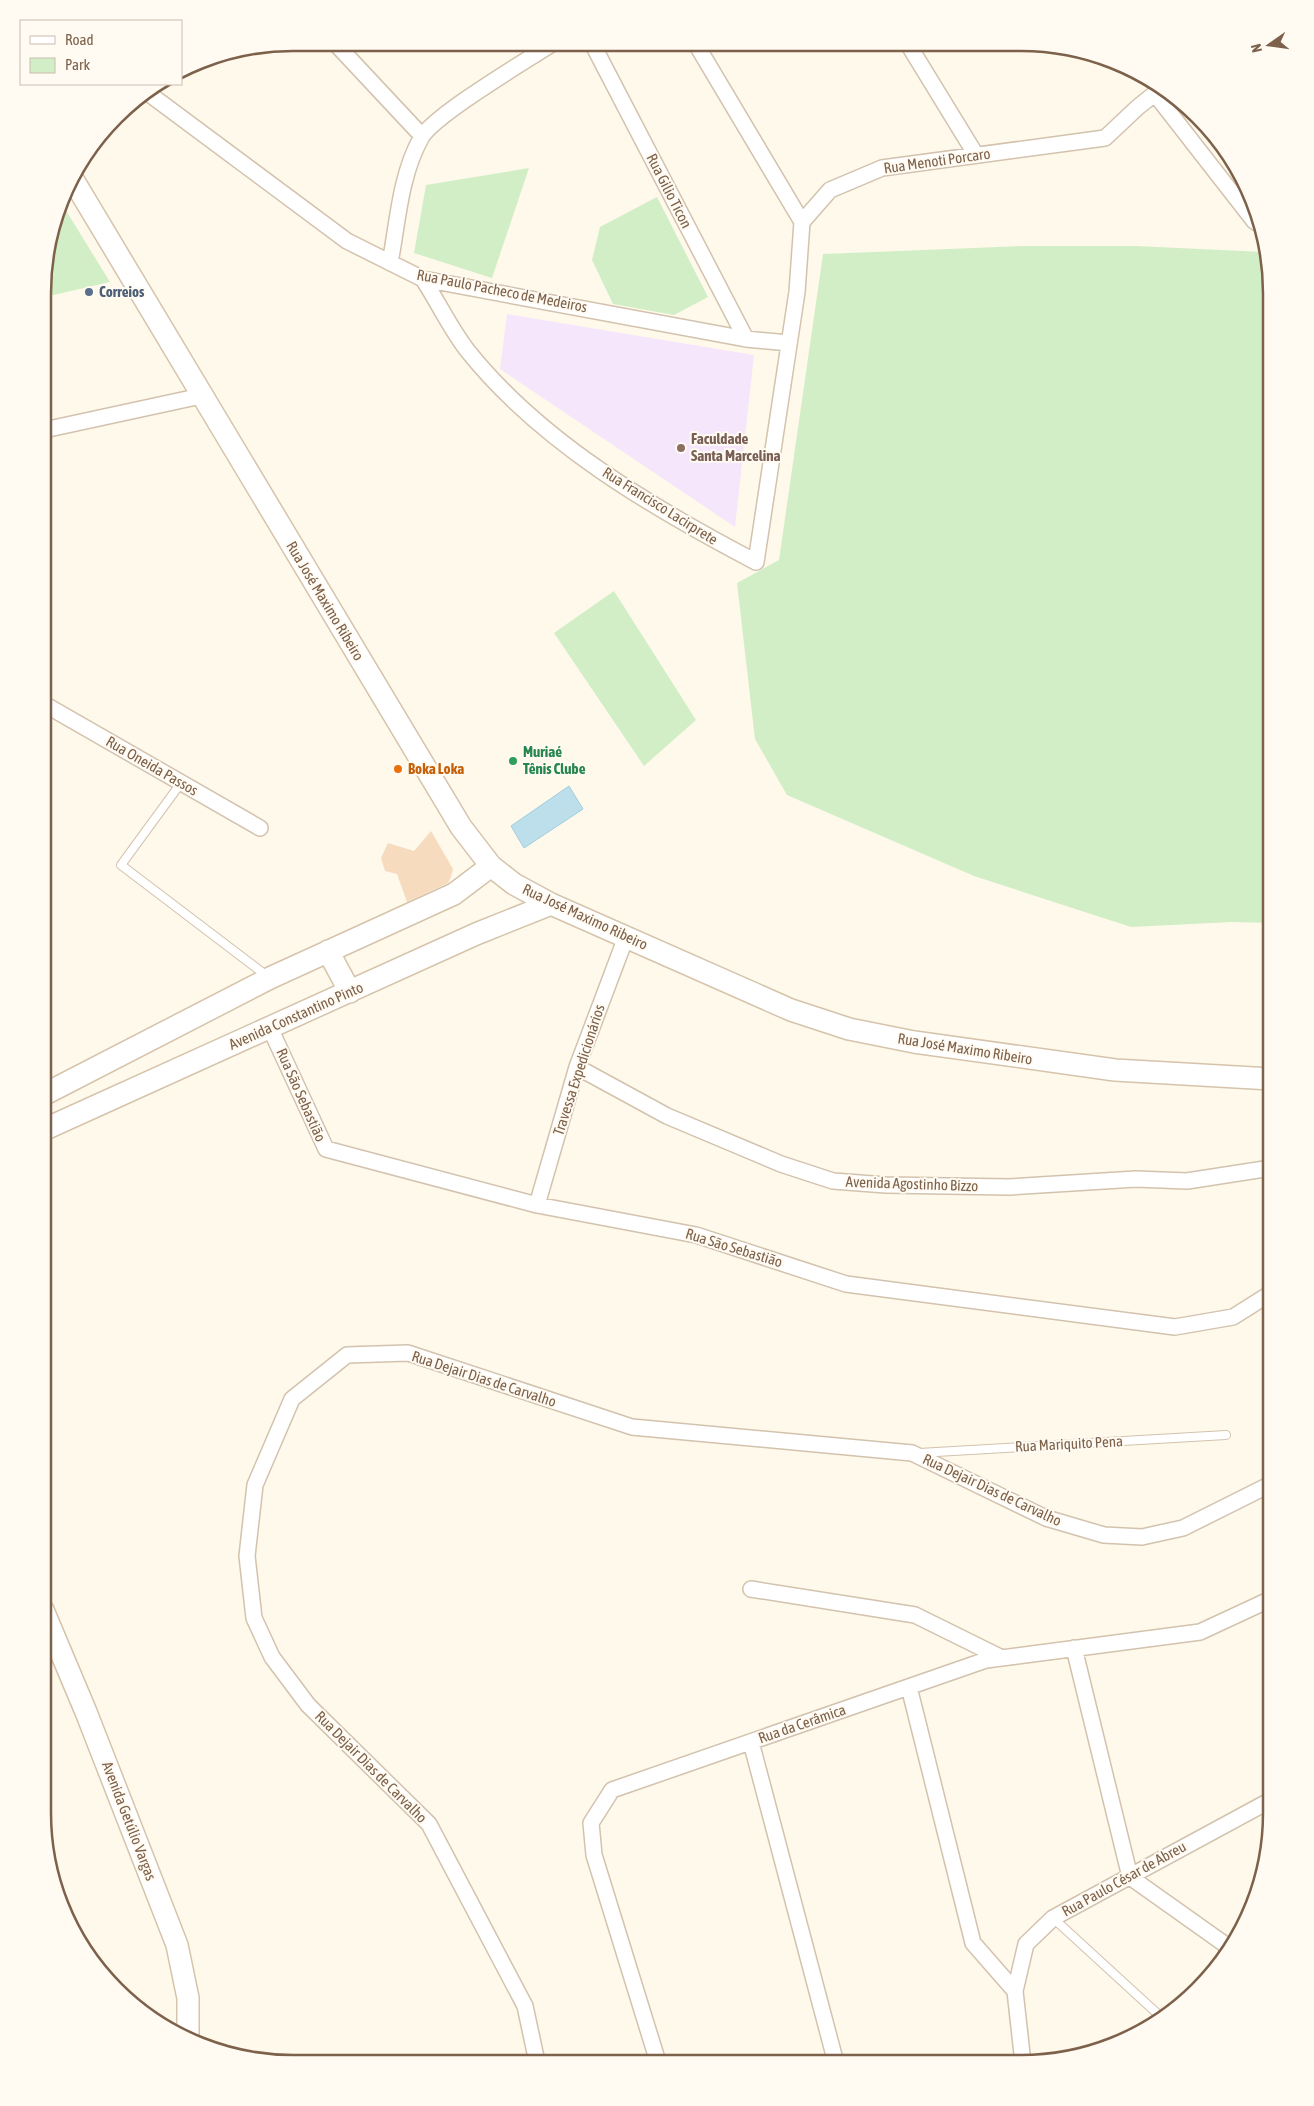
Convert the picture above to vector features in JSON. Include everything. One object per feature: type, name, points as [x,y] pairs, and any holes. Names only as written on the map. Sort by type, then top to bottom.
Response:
[{"type":"street","points":[[342,51],[422,136]]},
{"type":"street","points":[[390,263],[407,172],[422,136],[443,117],[541,51]]},
{"type":"street","name":"Rua Gilio Ticon","points":[[596,51],[746,339]]},
{"type":"street","points":[[700,51],[802,222],[797,292],[789,342]]},
{"type":"street","points":[[912,51],[976,155]]},
{"type":"street","name":"Rua Menoti Porcaro","points":[[802,222],[830,190],[882,168],[1105,138],[1156,93]]},
{"type":"street","name":"Rua Paulo Pacheco de Medeiros","points":[[153,96],[347,241],[423,278],[746,339],[789,342]]},
{"type":"street","points":[[1163,97],[1250,215]]},
{"type":"street","name":"Rua José Maximo Ribeiro","points":[[77,186],[200,396],[461,827],[491,866],[514,884],[551,904],[791,1010],[849,1029],[914,1042],[1115,1070],[1263,1079]]},
{"type":"street","name":"Rua Francisco Lacirprete","points":[[423,278],[467,349],[514,400],[586,461],[711,539],[756,562],[789,342]]},
{"type":"street","points":[[51,428],[200,396]]},
{"type":"street","name":"Rua Oneida Passos","points":[[51,708],[260,828]]},
{"type":"street","points":[[51,1091],[270,978],[454,894],[491,866]]},
{"type":"street","name":"Avenida Constantino Pinto","points":[[51,1126],[476,934],[551,904]]},
{"type":"street","name":"Travessa Expedicionários","points":[[538,1204],[577,1067],[626,937]]},
{"type":"street","points":[[328,950],[350,992]]},
{"type":"street","name":"Rua São Sebastião","points":[[270,1028],[326,1150],[538,1204],[696,1235],[846,1284],[1175,1328],[1233,1317],[1263,1298]]},
{"type":"street","name":"Avenida Agostinho Bizzo","points":[[577,1067],[668,1116],[781,1164],[833,1181],[886,1185],[1009,1187],[1136,1178],[1187,1181],[1263,1169]]},
{"type":"street","name":"Rua Dejair Dias de Carvalho","points":[[536,2055],[525,2006],[429,1824],[308,1705],[272,1657],[254,1618],[246,1556],[255,1485],[292,1399],[347,1355],[408,1353],[632,1427],[912,1453],[1046,1518],[1104,1535],[1142,1537],[1183,1528],[1263,1488]]},
{"type":"street","points":[[751,1590],[915,1615],[1002,1658]]},
{"type":"street","name":"Rua da Cerâmica","points":[[656,2055],[594,1855],[591,1823],[612,1790],[986,1660],[1200,1632],[1263,1603]]},
{"type":"street","name":"Avenida Getúlio Vargas","points":[[51,1629],[86,1712],[177,1945],[188,1998],[188,2031]]},
{"type":"street","points":[[1074,1648],[1130,1877],[1224,1944]]},
{"type":"street","points":[[909,1687],[973,1943],[1015,1991]]},
{"type":"street","points":[[751,1742],[834,2055]]},
{"type":"street","name":"Rua Paulo César de Abreu","points":[[1022,2055],[1015,1991],[1026,1944],[1053,1918],[1263,1804]]},
{"type":"lane","points":[[181,783],[121,865],[270,978]]},
{"type":"lane","name":"Rua Mariquito Pena","points":[[912,1453],[1226,1435]]},
{"type":"lane","points":[[1053,1918],[1157,2013]]},
{"type":"shaded area","name":"Faculdade Santa Marcelina","points":[[507,314],[754,355],[735,527],[500,369]]},
{"type":"green space","points":[[529,168],[492,278],[414,253],[426,185]]},
{"type":"green space","points":[[657,197],[708,297],[674,315],[613,304],[592,260],[600,227]]},
{"type":"green space","points":[[66,211],[110,282],[51,296],[53,262]]},
{"type":"green space","points":[[1025,246],[1136,246],[1259,252],[1263,294],[1263,923],[1231,922],[1131,927],[974,876],[787,795],[755,739],[737,583],[779,560],[823,254]]},
{"type":"green space","points":[[614,591],[696,720],[644,766],[554,633]]},
{"type":"water","points":[[569,786],[583,809],[524,848],[511,826]]},
{"type":"building","points":[[431,831],[453,869],[451,877],[448,883],[407,902],[397,874],[385,871],[381,858],[388,843],[414,851]]},
{"type":"place","name":"Correios","points":[[89,292]]},
{"type":"place","name":"Faculdade Santa Marcelina","points":[[681,448]]},
{"type":"place","name":"Muriaé Tênis Clube","points":[[513,761]]},
{"type":"place","name":"Boka Loka","points":[[398,769]]}]
